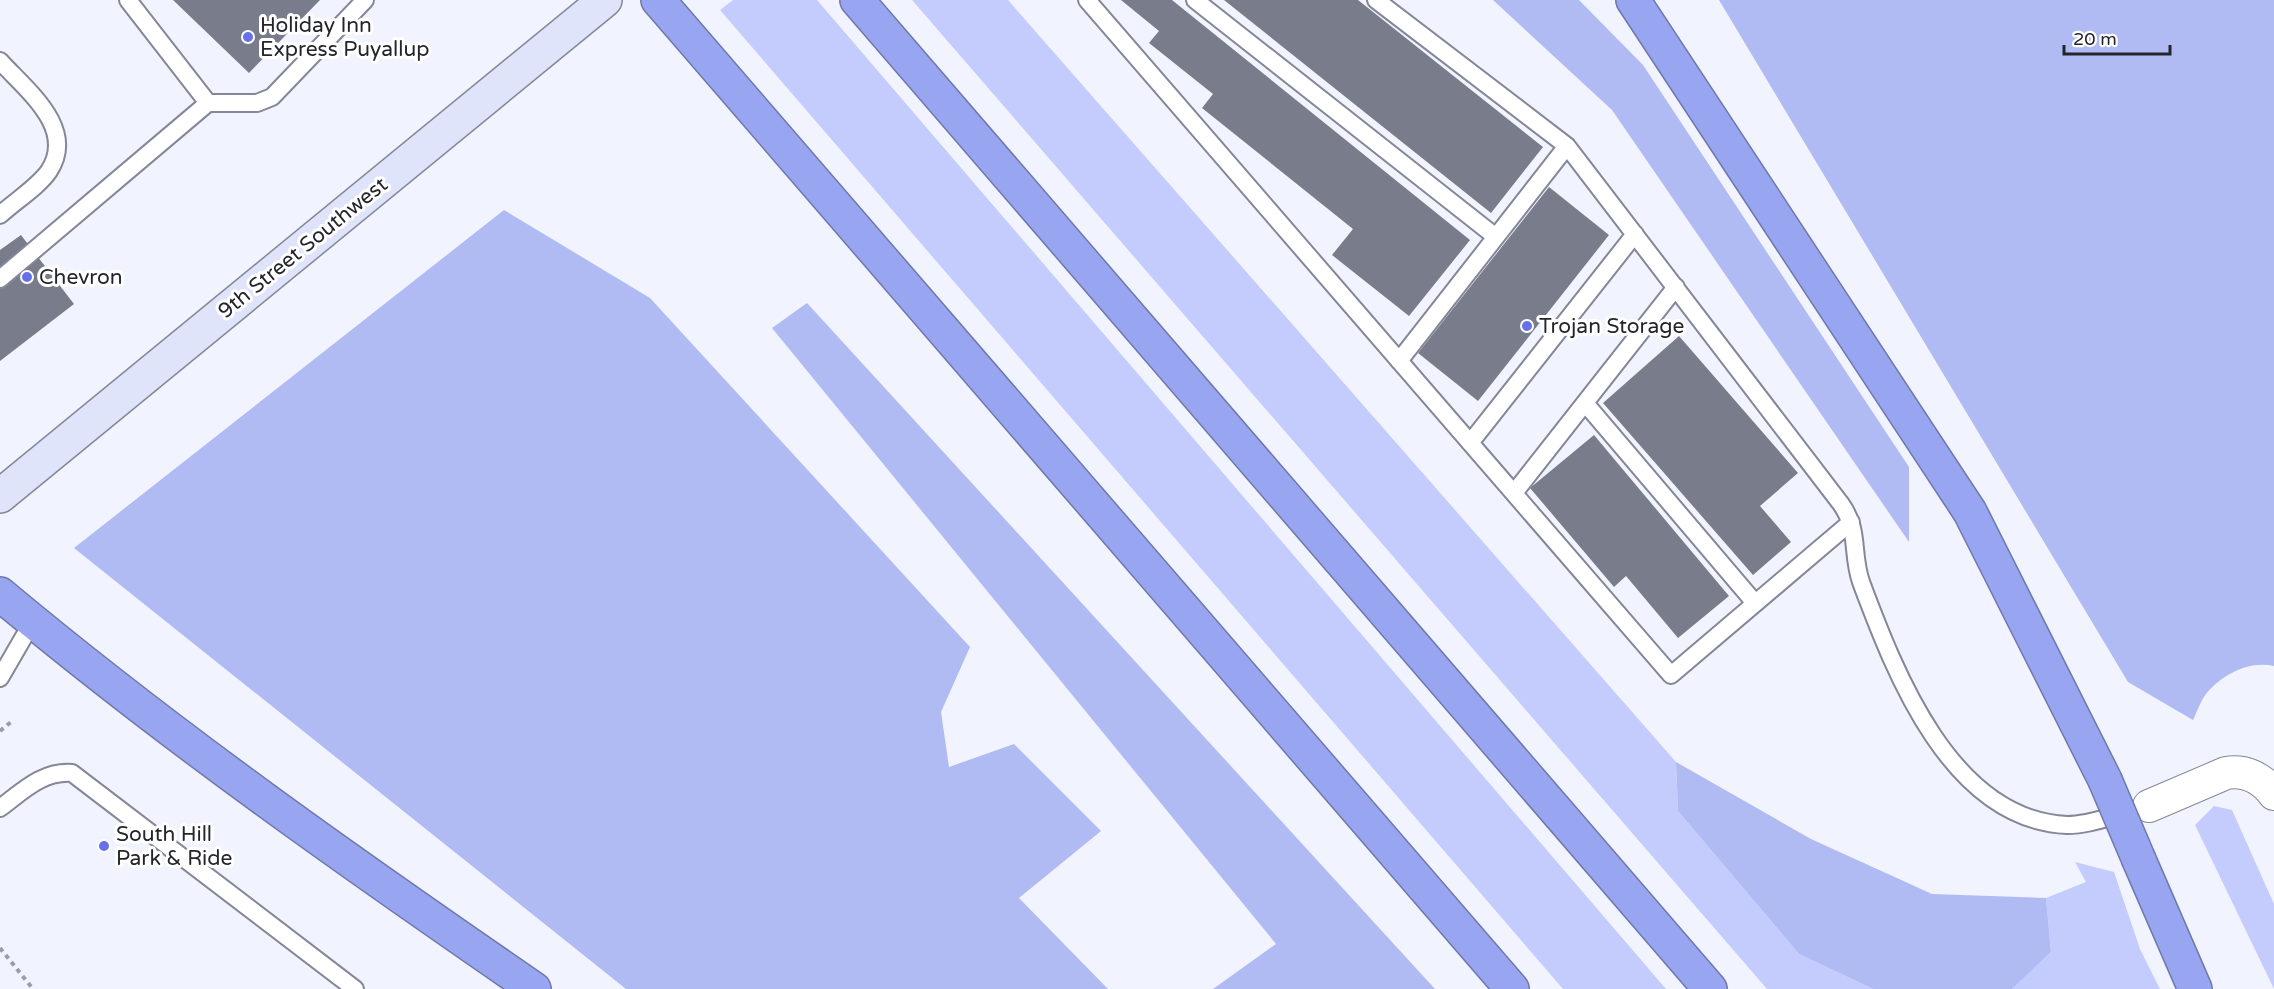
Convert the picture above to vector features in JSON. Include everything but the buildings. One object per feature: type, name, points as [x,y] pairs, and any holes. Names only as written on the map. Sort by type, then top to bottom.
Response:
[{"type":"highway","points":[[658,0],[1512,989]]},
{"type":"highway","points":[[857,0],[1710,989]]},
{"type":"highway","points":[[1633,0],[1970,512],[2105,780],[2195,989]]},
{"type":"highway","points":[[0,594],[273,807],[534,989]]},
{"type":"main road","name":"9th Street Southwest","points":[[0,496],[605,0]]},
{"type":"street","points":[[2149,806],[2226,773],[2238,771],[2260,781],[2274,794]]},
{"type":"lane","points":[[128,0],[208,103]]},
{"type":"lane","points":[[0,279],[208,103],[257,103],[272,97],[365,0]]},
{"type":"lane","points":[[1087,0],[1671,675],[1851,522]]},
{"type":"lane","points":[[1195,0],[1496,237]]},
{"type":"lane","points":[[1376,0],[1567,147],[1841,504],[1856,534],[1857,562],[1861,581],[1910,696],[1924,724],[1961,771],[1999,803],[2020,814],[2044,821],[2083,824],[2149,806]]},
{"type":"lane","points":[[0,61],[51,118],[58,137],[57,155],[48,172],[0,215]]},
{"type":"lane","points":[[1399,361],[1567,147]]},
{"type":"lane","points":[[1470,443],[1635,234]]},
{"type":"lane","points":[[1514,493],[1676,287]]},
{"type":"lane","points":[[1585,403],[1755,603]]},
{"type":"lane","points":[[0,678],[33,621]]},
{"type":"lane","points":[[0,808],[38,779],[56,772],[72,773],[354,989]]},
{"type":"path","points":[[0,731],[11,722]]},
{"type":"path","points":[[0,948],[33,989]]},
{"type":"shaded area","points":[[733,0],[817,0],[1666,989],[1563,989],[720,10]]},
{"type":"shaded area","points":[[912,0],[1008,0],[1676,762],[1678,811],[1799,954],[1873,989],[1767,989]]},
{"type":"shaded area","points":[[1493,0],[1579,0],[1643,65],[1909,467],[1909,542],[1612,110]]},
{"type":"shaded area","points":[[1719,0],[2274,0],[2274,666],[2245,667],[2219,681],[2206,694],[2193,720],[2128,682]]},
{"type":"shaded area","points":[[504,210],[650,298],[970,647],[941,712],[949,767],[1014,744],[1101,831],[1019,898],[1108,989],[626,989],[74,548]]},
{"type":"shaded area","points":[[807,303],[1435,989],[1213,989],[1276,944],[772,328]]},
{"type":"shaded area","points":[[1676,762],[1811,839],[1932,894],[2046,898],[2051,952],[2012,989],[1873,989],[1799,954],[1678,811]]},
{"type":"shaded area","points":[[2214,806],[2232,810],[2274,904],[2274,989],[2195,825]]},
{"type":"shaded area","points":[[2075,862],[2114,872],[2140,949],[2160,989],[2012,989],[2051,952],[2046,898],[2086,882]]},
{"type":"place","name":"Holiday Inn Express Puyallup","points":[[248,37]]},
{"type":"place","name":"Chevron","points":[[27,277]]},
{"type":"place","name":"Trojan Storage","points":[[1527,326]]},
{"type":"place","name":"South Hill Park & Ride","points":[[104,846]]}]
